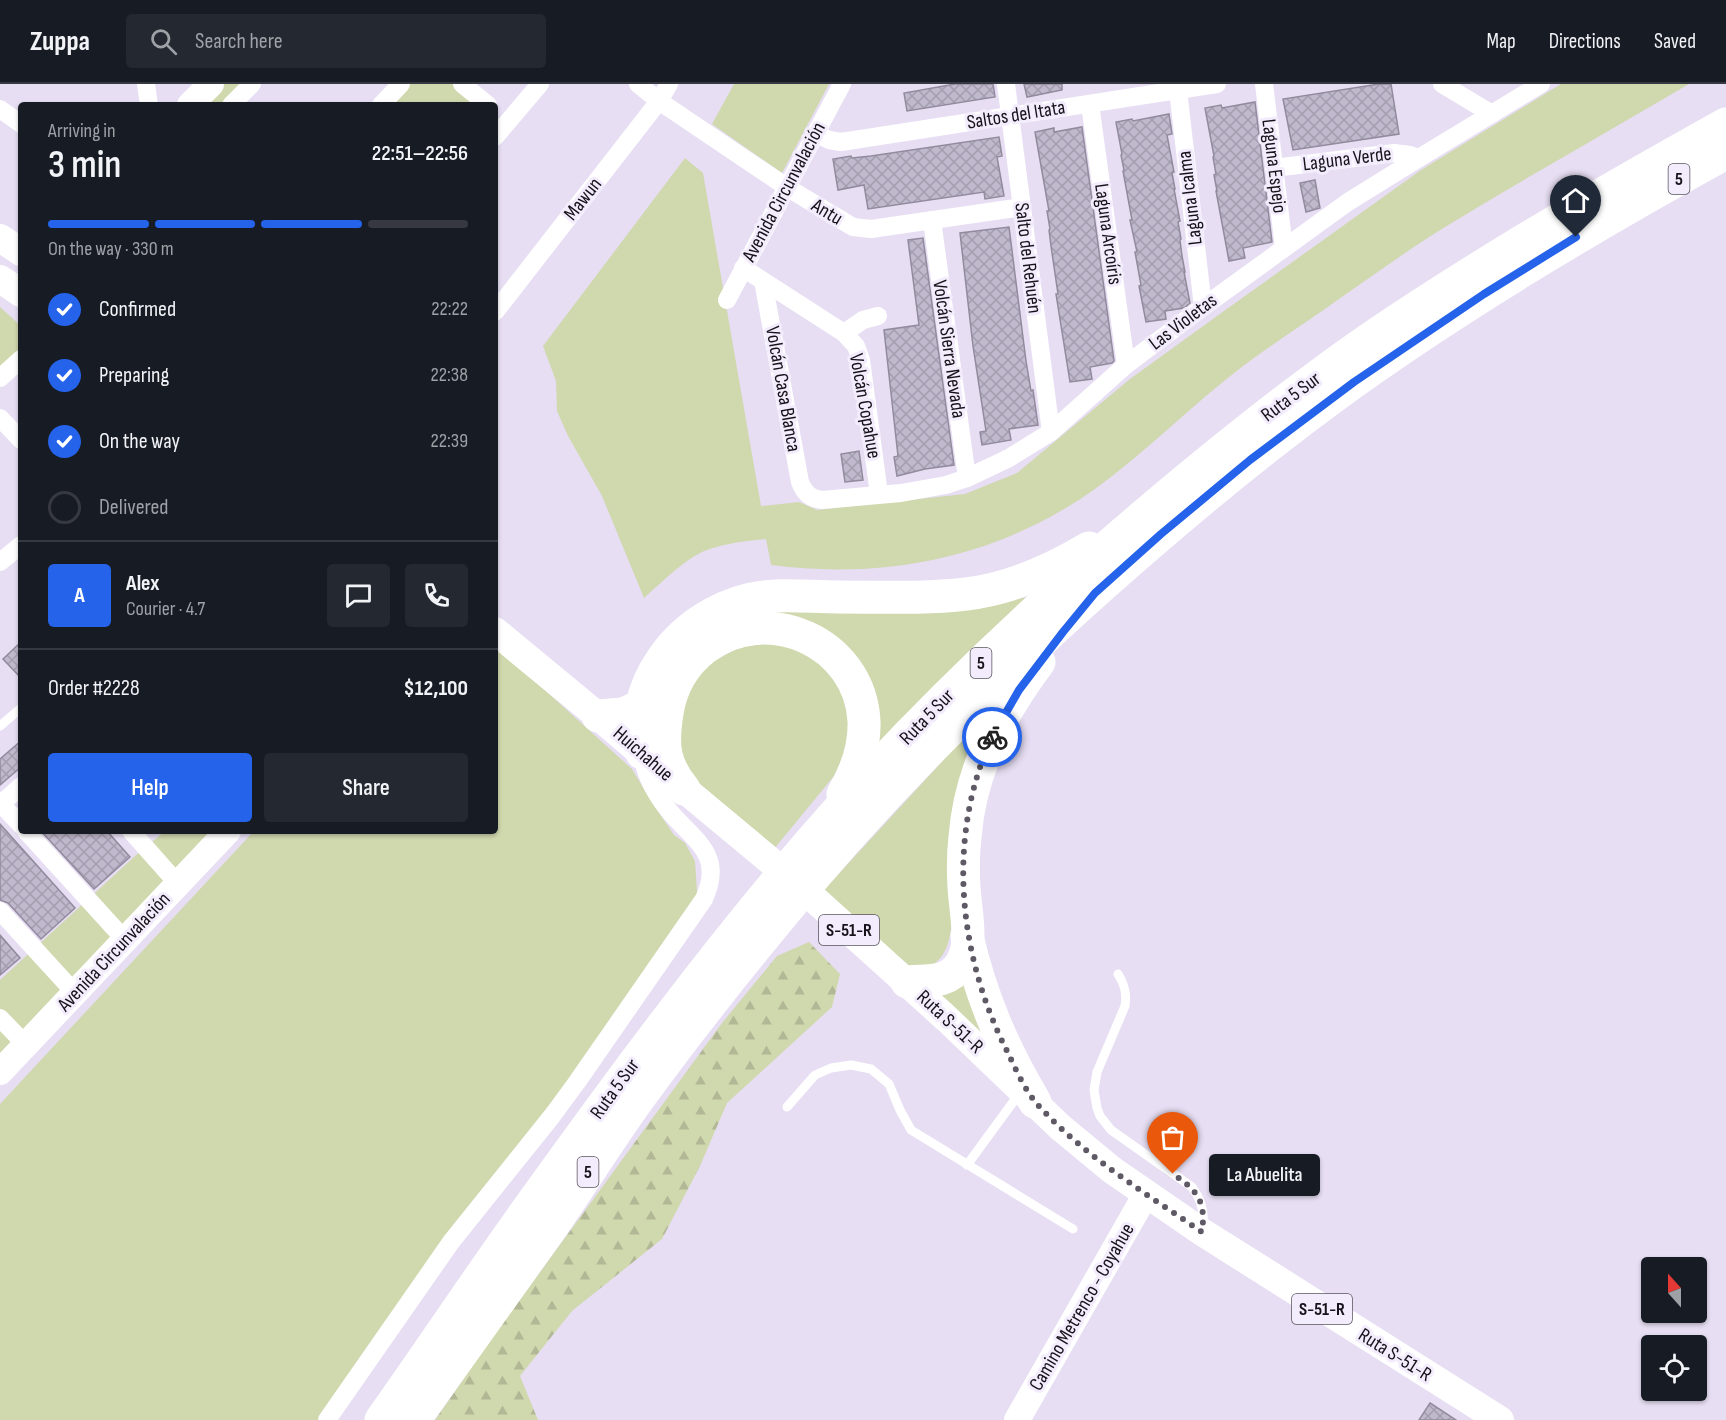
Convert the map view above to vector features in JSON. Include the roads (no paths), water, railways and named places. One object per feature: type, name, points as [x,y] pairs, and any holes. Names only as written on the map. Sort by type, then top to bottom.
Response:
[{"type":"highway","name":"Ruta 5 Sur","points":[[823,847],[867,779],[978,666],[1038,609],[1160,501],[1274,409],[1354,350],[1494,258],[1570,212],[1726,124]]},
{"type":"highway","name":"Ruta 5 Sur","points":[[381,1420],[649,1042],[760,921],[823,847],[1095,593],[1250,460],[1364,375],[1448,318],[1557,248],[1726,153]]},
{"type":"highway","points":[[642,753],[640,706],[667,651],[700,621],[730,606],[775,596],[886,597],[950,595],[988,590],[1023,580],[1086,551],[1160,501]]},
{"type":"highway","points":[[1029,1096],[990,1014],[974,962],[968,936],[964,877],[965,836],[972,790],[997,727],[1019,690],[1095,593]]},
{"type":"highway","points":[[684,789],[668,764],[664,731],[668,704],[688,663],[711,643],[739,631],[770,628],[799,633],[824,647],[844,668],[858,693],[864,721],[862,748],[853,776],[838,802],[823,847]]},
{"type":"highway","points":[[598,716],[623,714],[640,706]]},
{"type":"highway","name":"Ruta 5 Sur","points":[[414,1420],[551,1228],[639,1099],[686,1036],[760,921]]},
{"type":"highway","points":[[907,982],[933,982],[948,976],[962,963],[968,936]]},
{"type":"main road","points":[[193,102],[211,84]]},
{"type":"main road","points":[[0,279],[18,291]]},
{"type":"main road","name":"Huichahue","points":[[498,633],[791,878]]},
{"type":"main road","name":"Avenida Circunvalación","points":[[0,1072],[225,834]]},
{"type":"main road","name":"Ruta S-51-R","points":[[791,878],[907,982],[1060,1127],[1112,1170],[1202,1232],[1500,1420]]},
{"type":"main road","name":"Camino Metrenco - Coyahue","points":[[1017,1420],[1146,1194]]},
{"type":"street","points":[[131,84],[148,95]]},
{"type":"street","points":[[234,102],[252,84]]},
{"type":"street","points":[[384,102],[400,84]]},
{"type":"street","points":[[462,84],[484,102]]},
{"type":"street","points":[[502,116],[540,84]]},
{"type":"street","name":"Antu","points":[[638,84],[659,101],[788,188],[846,224],[860,229],[1022,207]]},
{"type":"street","name":"Mawun","points":[[498,308],[659,101],[669,84]]},
{"type":"street","name":"Avenida Circunvalación","points":[[727,300],[842,84]]},
{"type":"street","name":"Salto del Rehuén","points":[[1006,84],[1051,432]]},
{"type":"street","name":"Saltos del Itata","points":[[815,133],[829,140],[841,142],[1217,84]]},
{"type":"street","name":"Laguna Espejo","points":[[1264,84],[1284,248]]},
{"type":"street","points":[[1442,84],[1492,114]]},
{"type":"street","name":"Las Violetas","points":[[807,495],[822,500],[924,490],[967,478],[1010,458],[1051,432],[1126,365],[1348,202],[1541,84]]},
{"type":"street","name":"Laguna Icalma","points":[[1178,90],[1203,307]]},
{"type":"street","name":"Laguna Arcoíris","points":[[1090,104],[1126,365]]},
{"type":"street","points":[[0,109],[18,122]]},
{"type":"street","name":"Laguna Verde","points":[[1274,168],[1394,153],[1410,154],[1419,158]]},
{"type":"street","name":"Volcán Sierra Nevada","points":[[932,220],[967,478]]},
{"type":"street","name":"Volcán Copahue","points":[[743,268],[844,333],[856,346],[861,360],[879,494]]},
{"type":"street","name":"Volcán Casa Blanca","points":[[763,282],[800,482],[807,495]]},
{"type":"street","points":[[844,333],[863,320],[878,316]]},
{"type":"street","points":[[0,378],[18,362]]},
{"type":"street","points":[[0,418],[18,437]]},
{"type":"street","points":[[0,562],[18,547]]},
{"type":"street","points":[[327,1420],[423,1280],[477,1207],[552,1116],[704,899],[711,870],[705,850],[658,796],[646,773],[642,753]]},
{"type":"street","points":[[18,789],[1,804],[18,822]]},
{"type":"street","points":[[29,834],[125,940]]},
{"type":"street","points":[[134,834],[178,884]]},
{"type":"street","points":[[0,911],[75,993]]},
{"type":"street","points":[[0,1018],[26,1045]]},
{"type":"lane","points":[[0,726],[18,711]]},
{"type":"lane","points":[[1118,974],[1124,986],[1125,1006],[1097,1072],[1094,1090],[1097,1108],[1111,1130],[1192,1187],[1203,1207],[1202,1232]]},
{"type":"lane","points":[[787,1107],[815,1075],[831,1068],[851,1065],[871,1069],[889,1084],[911,1130],[1073,1229]]},
{"type":"lane","points":[[967,1165],[1029,1096]]},
{"type":"place","name":"La Abuelita","points":[[1173,1174]]}]
